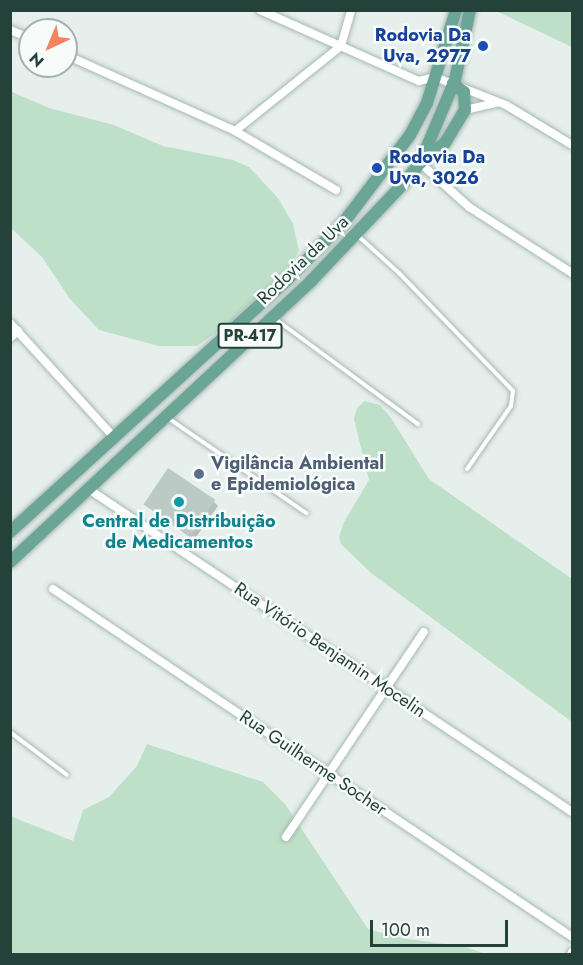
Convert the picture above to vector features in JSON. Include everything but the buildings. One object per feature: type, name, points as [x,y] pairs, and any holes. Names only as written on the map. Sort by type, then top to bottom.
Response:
[{"type":"main road","name":"Rodovia da Uva","points":[[10,532],[285,282],[344,222],[410,135],[435,78],[456,10]]},
{"type":"main road","name":"Rodovia da Uva","points":[[10,562],[357,235],[420,163],[462,61],[470,10]]},
{"type":"main road","points":[[420,163],[445,143],[465,110],[464,92],[453,84]]},
{"type":"street","points":[[261,10],[419,81],[435,78],[506,105],[573,145]]},
{"type":"street","points":[[235,130],[341,46],[351,10]]},
{"type":"street","points":[[78,60],[235,130],[336,190]]},
{"type":"street","points":[[465,110],[485,103],[506,105]]},
{"type":"street","points":[[420,163],[469,207],[573,273]]},
{"type":"street","points":[[10,323],[113,436]]},
{"type":"street","points":[[10,338],[18,331]]},
{"type":"street","name":"Rua Vitório Benjamin Mocelin","points":[[87,488],[573,813]]},
{"type":"street","name":"Rua Guilherme Socher","points":[[53,589],[573,938]]},
{"type":"street","points":[[286,837],[424,632]]},
{"type":"lane","points":[[357,235],[399,273],[513,391],[511,406],[467,469]]},
{"type":"lane","points":[[271,316],[418,424]]},
{"type":"lane","points":[[166,417],[306,513]]},
{"type":"lane","points":[[10,732],[67,775]]},
{"type":"green space","points":[[496,11],[572,11],[572,47]]},
{"type":"green space","points":[[10,91],[49,108],[114,125],[163,146],[233,160],[249,167],[278,198],[293,224],[299,251],[289,268],[226,326],[197,346],[159,346],[99,330],[70,299],[42,257],[11,228]]},
{"type":"green space","points":[[365,401],[380,405],[391,418],[429,479],[572,579],[572,722],[371,573],[341,544],[339,537],[344,522],[369,480],[354,419],[357,408]]},
{"type":"green space","points":[[147,744],[263,782],[285,804],[368,929],[401,938],[466,947],[485,954],[11,954],[10,816],[73,841],[83,810],[109,797],[137,766]]},
{"type":"place","name":"Rodovia Da Uva, 2977","points":[[483,46]]},
{"type":"place","name":"Rodovia Da Uva, 3026","points":[[377,168]]},
{"type":"place","name":"Vigilância Ambiental e Epidemiológica","points":[[199,474]]},
{"type":"place","name":"Central de Distribuição de Medicamentos","points":[[179,502]]}]
